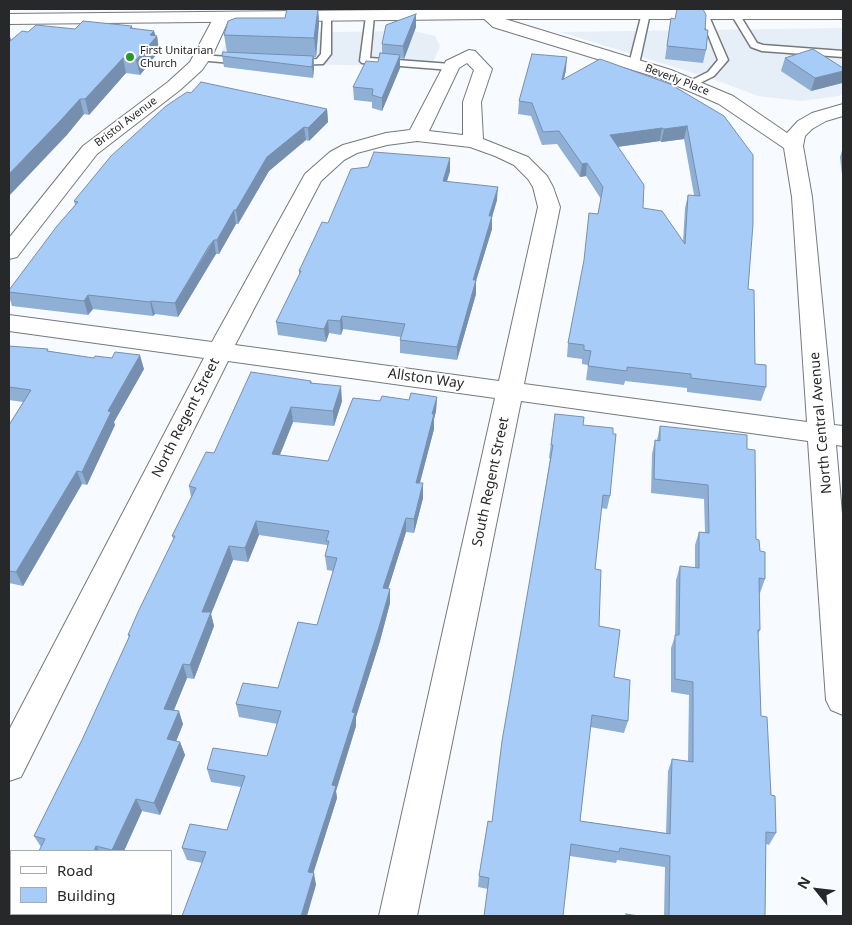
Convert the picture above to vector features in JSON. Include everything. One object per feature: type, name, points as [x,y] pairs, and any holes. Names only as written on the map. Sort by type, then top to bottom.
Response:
[{"type":"street","points":[[9,19],[41,23],[222,17],[271,13],[370,16],[480,30],[603,11],[736,14],[772,11],[814,11],[843,14]]},
{"type":"street","name":"Bristol Avenue","points":[[9,252],[90,150],[174,86],[201,58],[222,17]]},
{"type":"street","name":"Beverly Place","points":[[480,30],[499,23],[634,64],[726,100],[794,146]]},
{"type":"street","points":[[417,135],[451,67],[480,30]]},
{"type":"street","points":[[473,142],[472,102],[483,69],[480,30]]},
{"type":"street","points":[[794,146],[796,135],[805,125],[819,117],[843,110]]},
{"type":"street","name":"South Regent Street","points":[[398,916],[549,207],[543,186],[527,165],[502,152],[473,142],[417,135]]},
{"type":"street","name":"North Regent Street","points":[[9,764],[220,351],[316,173],[337,156],[350,149],[386,139],[417,135]]},
{"type":"street","name":"North Central Avenue","points":[[794,146],[833,434],[843,700]]},
{"type":"street","name":"Allston Way","points":[[9,323],[833,434]]},
{"type":"lane","points":[[634,64],[646,11]]},
{"type":"lane","points":[[690,85],[711,74],[723,60],[704,14]]},
{"type":"lane","points":[[736,14],[754,45],[762,48],[843,54]]},
{"type":"lane","points":[[284,62],[312,64],[320,62],[326,54],[327,16]]},
{"type":"lane","points":[[370,16],[365,61],[451,67]]},
{"type":"lane","points":[[201,58],[256,61]]},
{"type":"shaded area","points":[[843,29],[843,93],[839,96],[801,101],[758,96],[710,78],[560,32]]},
{"type":"shaded area","points":[[414,31],[435,36],[440,46],[431,67],[216,62],[229,38],[245,33]]},
{"type":"building","points":[[287,9],[318,9],[314,38],[224,35],[228,21],[236,18],[285,18]]},
{"type":"building","points":[[677,9],[703,9],[706,15],[705,30],[708,30],[706,50],[667,46],[671,18],[675,19]]},
{"type":"building","points":[[416,14],[403,46],[382,44],[386,25]]},
{"type":"building","points":[[83,21],[132,26],[130,28],[154,31],[150,35],[157,36],[136,60],[123,58],[85,99],[80,99],[9,174],[9,42],[22,31],[28,32],[36,25],[75,29]]},
{"type":"building","points":[[813,49],[843,68],[843,71],[815,78],[785,58]]},
{"type":"building","points":[[223,52],[313,56],[312,67],[222,56]]},
{"type":"building","points":[[380,53],[400,55],[382,98],[372,95],[373,89],[353,87],[366,61],[378,62]]},
{"type":"building","points":[[532,54],[567,57],[562,80],[600,59],[670,84],[724,116],[753,155],[753,224],[748,289],[754,290],[755,364],[766,365],[766,387],[691,378],[691,374],[627,367],[627,371],[588,366],[591,351],[584,350],[584,345],[568,343],[584,260],[589,213],[598,214],[603,187],[587,163],[582,164],[559,131],[543,132],[532,103],[519,101]],"holes":[[[687,126],[700,196],[688,195],[685,244],[662,211],[643,208],[644,185],[610,135]]]},
{"type":"building","points":[[201,82],[327,109],[308,128],[304,127],[267,157],[236,210],[234,210],[217,240],[214,240],[209,246],[175,303],[88,295],[84,301],[9,292],[57,226],[78,202],[74,201],[111,156],[166,106],[187,92],[191,93]]},
{"type":"building","points":[[374,152],[450,158],[443,181],[498,187],[489,216],[492,216],[473,280],[476,280],[457,347],[400,340],[405,324],[342,316],[340,321],[328,320],[324,329],[276,322],[322,222],[328,223],[351,169],[368,167]]},
{"type":"building","points":[[9,346],[48,349],[47,351],[94,358],[95,356],[112,358],[115,352],[140,355],[108,411],[111,412],[82,472],[77,471],[16,572],[9,571],[9,425],[31,390],[9,387]]},
{"type":"building","points":[[251,372],[311,381],[310,383],[341,386],[333,411],[291,407],[272,454],[328,461],[353,398],[380,401],[382,396],[409,400],[411,393],[437,397],[416,483],[423,483],[414,519],[406,518],[383,588],[390,589],[352,712],[355,713],[332,785],[336,786],[308,872],[314,873],[301,916],[182,916],[206,852],[182,848],[190,824],[227,830],[245,776],[207,769],[213,748],[267,756],[281,711],[236,704],[243,683],[278,688],[298,622],[317,625],[337,558],[325,556],[329,541],[326,541],[329,531],[256,521],[245,548],[229,546],[202,612],[211,612],[190,665],[183,664],[164,709],[179,711],[167,739],[180,742],[154,803],[136,799],[112,850],[96,846],[94,850],[40,850],[45,839],[34,836],[82,740],[130,635],[128,635],[138,612],[175,536],[172,536],[196,488],[189,486],[206,452],[214,453]]},
{"type":"building","points":[[555,414],[584,417],[583,425],[613,428],[613,434],[616,434],[610,496],[603,495],[595,569],[601,570],[599,626],[620,630],[614,677],[630,680],[628,721],[592,715],[580,821],[670,834],[672,759],[693,762],[693,682],[675,679],[675,635],[679,635],[680,566],[699,568],[699,532],[709,533],[708,485],[654,479],[655,440],[660,441],[660,426],[747,435],[747,449],[755,450],[756,539],[759,540],[760,551],[765,552],[765,579],[759,578],[760,630],[758,630],[761,716],[767,717],[771,795],[775,796],[776,833],[766,832],[765,916],[669,916],[670,856],[620,848],[619,852],[571,844],[563,916],[484,916],[489,878],[479,876],[488,821],[492,822],[502,741],[553,445],[551,445]]},
{"type":"building","points":[[9,905],[10,915],[146,915],[145,916],[9,916]]},
{"type":"place","name":"First Unitarian Church","points":[[130,57]]}]
